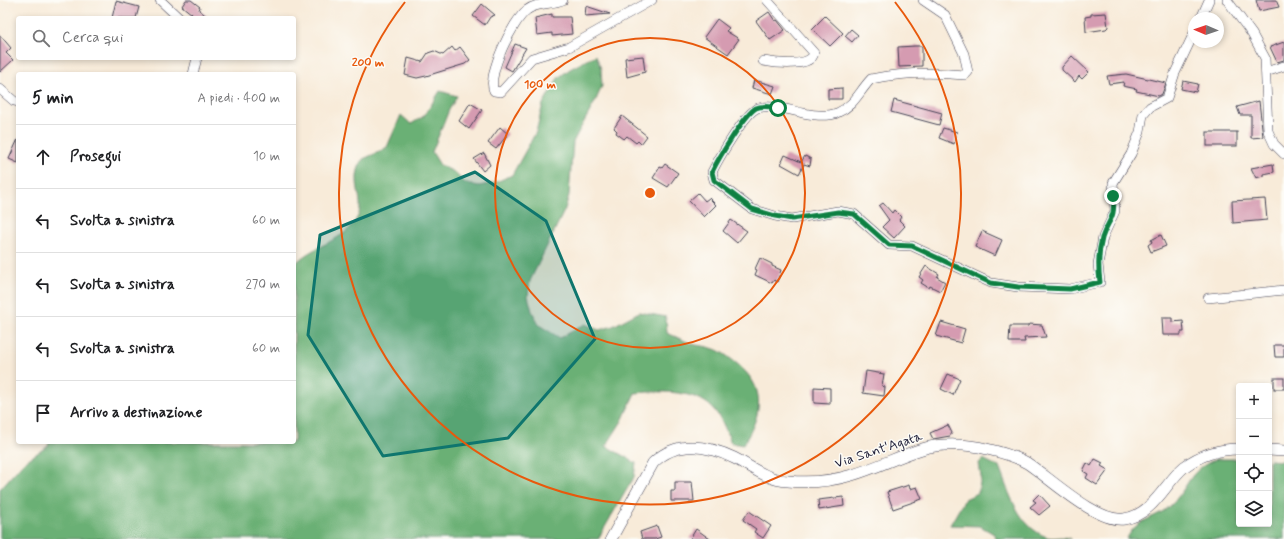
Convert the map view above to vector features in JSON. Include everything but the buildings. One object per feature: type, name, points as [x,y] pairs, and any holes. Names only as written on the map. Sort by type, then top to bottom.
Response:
[{"type":"street","points":[[160,0],[177,16]]},
{"type":"street","points":[[563,0],[535,5],[522,14],[503,46],[492,82],[494,91],[501,92],[532,58],[569,47],[652,0]]},
{"type":"street","points":[[763,61],[783,64],[806,61],[811,59],[814,55],[814,53],[767,0]]},
{"type":"street","points":[[923,0],[945,14],[964,54],[968,72],[965,76],[934,72],[888,75],[871,79],[852,104],[835,114],[817,115],[763,106],[755,108],[738,129],[718,160],[712,172],[714,180],[752,209],[775,216],[792,219],[838,212],[854,214],[889,245],[912,246],[991,283],[1018,287],[1070,289],[1100,282],[1098,264],[1103,237],[1115,211],[1113,183],[1131,154],[1140,132],[1143,115],[1150,107],[1167,98],[1175,73],[1188,45]]},
{"type":"street","points":[[1204,12],[1209,0]]},
{"type":"street","points":[[1227,0],[1252,34],[1265,58],[1268,131],[1274,144],[1284,154]]},
{"type":"street","points":[[193,72],[196,60]]},
{"type":"street","points":[[1266,72],[1284,66]]},
{"type":"street","points":[[0,89],[16,102]]},
{"type":"street","points":[[1208,298],[1284,290]]},
{"type":"street","name":"Via Sant'Agata","points":[[611,539],[653,463],[662,455],[675,448],[689,447],[716,451],[735,458],[768,476],[786,481],[805,482],[850,476],[923,449],[957,446],[986,448],[1026,463],[1088,507],[1110,517],[1122,519],[1139,513],[1160,496],[1184,467],[1204,455],[1228,449],[1236,449]]},
{"type":"street","points":[[1272,450],[1284,451]]},
{"type":"highlighted area","points":[[475,172],[546,221],[595,339],[508,438],[383,456],[308,335],[320,235]]},
{"type":"green space","points":[[596,55],[601,69],[602,86],[573,142],[569,195],[565,209],[530,281],[528,296],[532,311],[539,325],[560,338],[585,324],[599,330],[613,326],[639,312],[666,317],[667,333],[692,344],[709,347],[726,355],[745,371],[753,381],[757,391],[758,411],[755,422],[743,445],[731,443],[716,412],[700,399],[673,392],[635,393],[622,421],[606,446],[636,463],[634,477],[598,539],[0,539],[0,489],[24,462],[48,446],[48,444],[296,444],[296,263],[309,253],[344,233],[352,226],[360,211],[357,175],[363,159],[387,147],[401,115],[411,124],[424,116],[440,91],[457,96],[449,110],[432,152],[440,165],[454,172],[465,183],[479,186],[494,183],[512,175],[536,132],[543,104],[558,78],[570,69]]},
{"type":"green space","points":[[983,459],[999,467],[1016,508],[1029,526],[1047,537],[1065,537],[1071,539],[995,539],[994,534],[980,526],[950,525],[965,499],[978,493],[981,477],[979,463]]},
{"type":"green space","points":[[1216,459],[1236,459],[1236,527],[1272,527],[1272,460],[1284,461],[1284,539],[1126,539],[1135,527],[1170,506],[1180,495],[1195,473],[1207,463]]},
{"type":"route","points":[[778,108],[763,106],[755,108],[738,129],[718,160],[712,172],[714,180],[752,209],[775,216],[792,219],[838,212],[854,214],[880,239],[889,245],[912,246],[991,283],[1018,287],[1070,289],[1100,282],[1098,264],[1103,237],[1115,211],[1113,196]]}]
